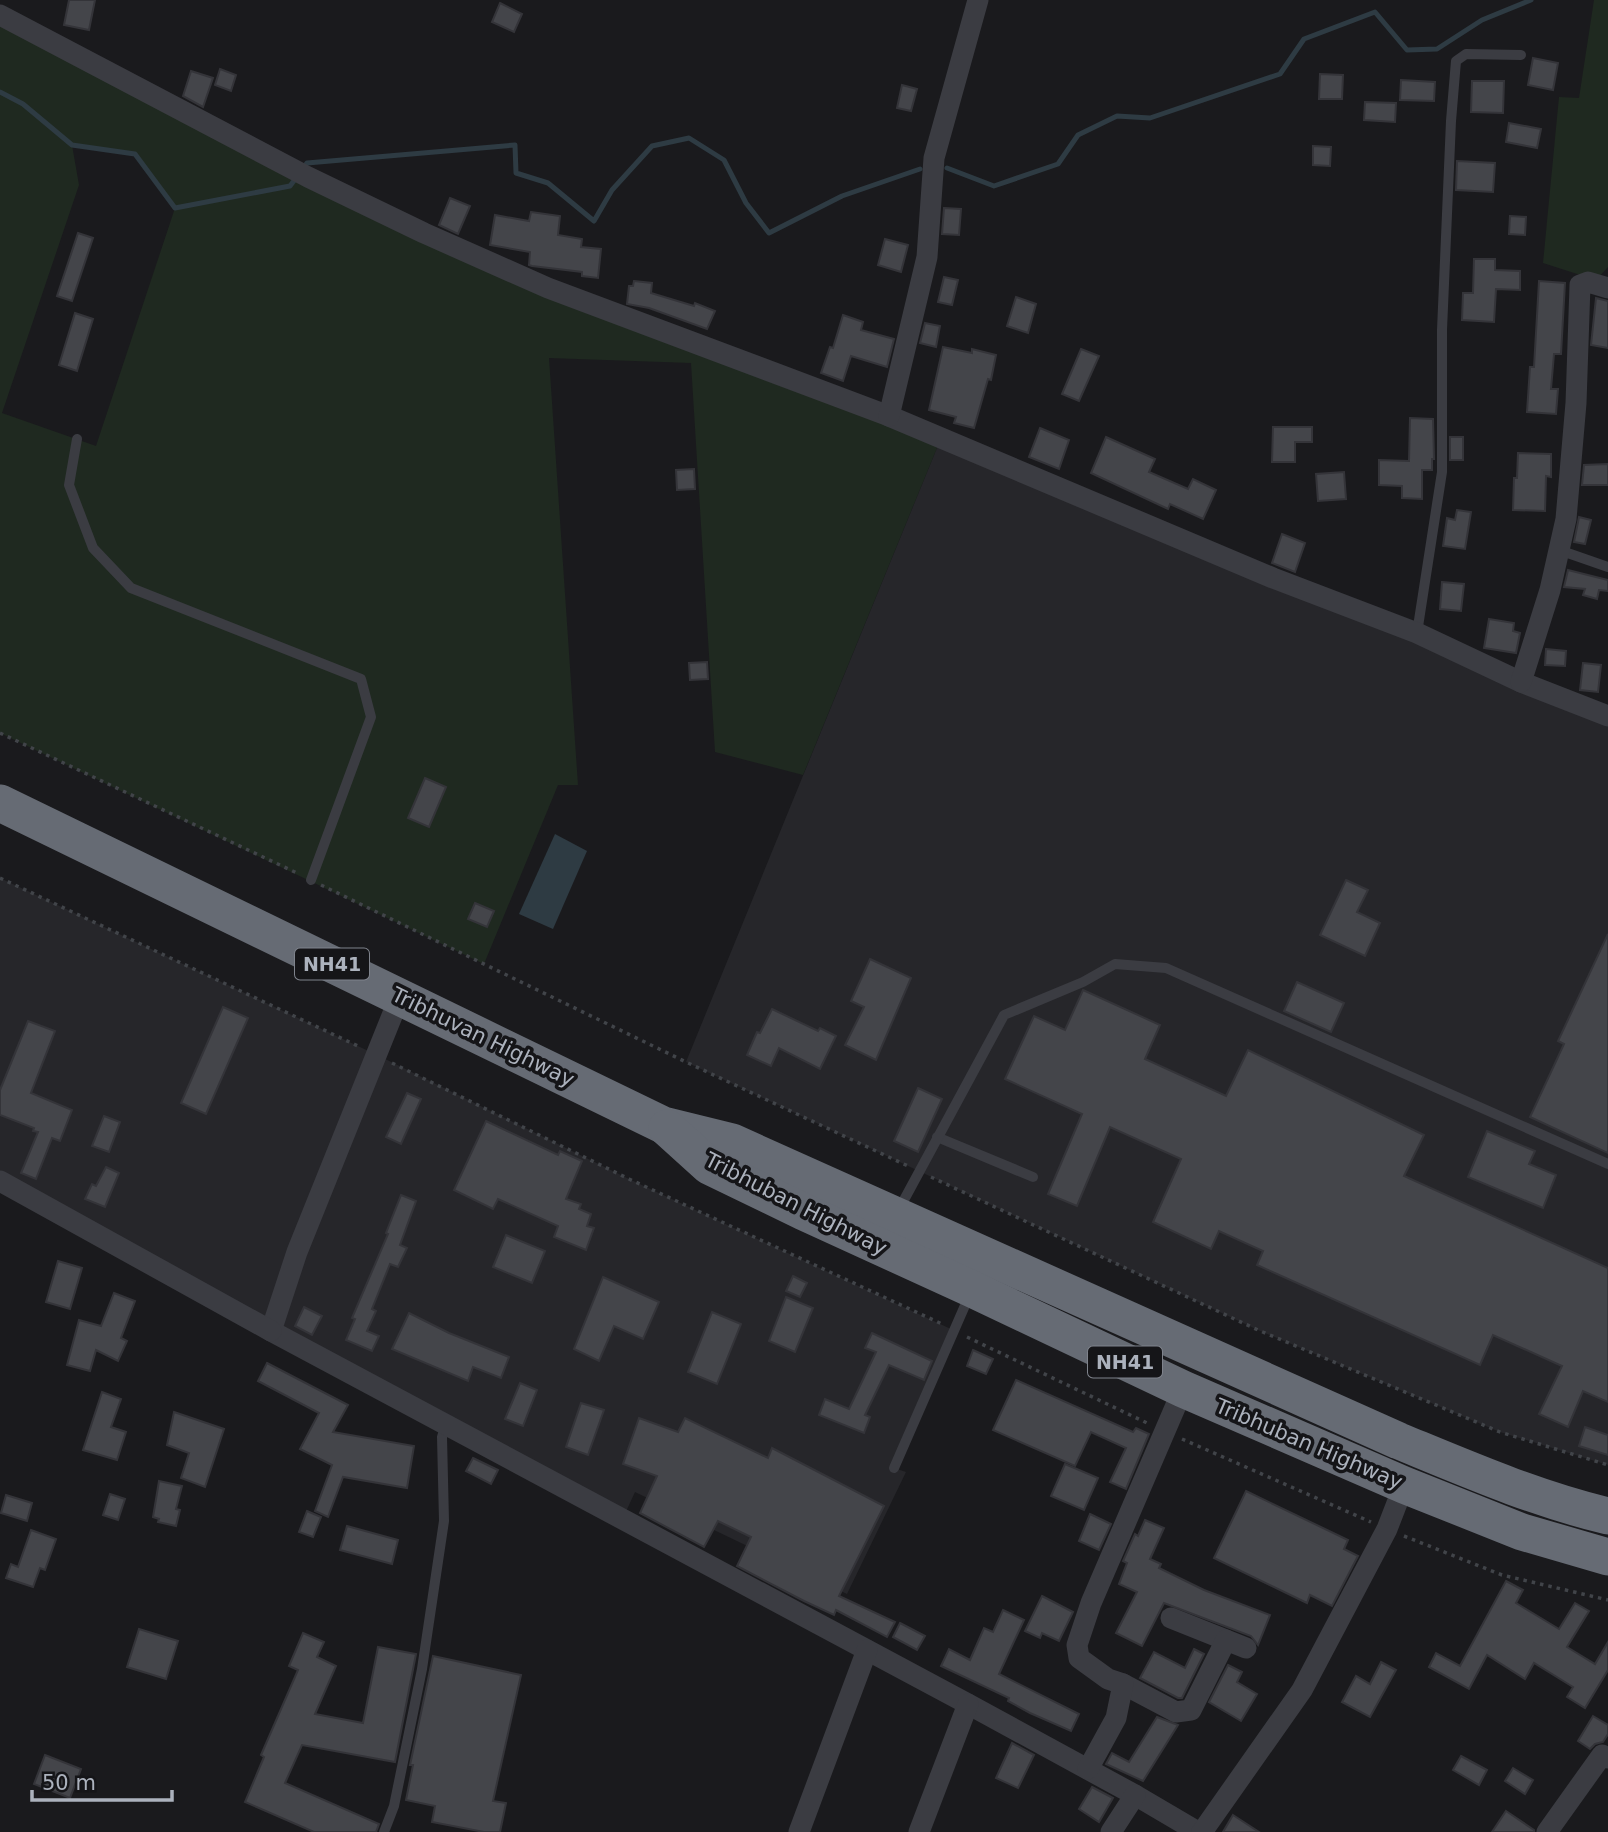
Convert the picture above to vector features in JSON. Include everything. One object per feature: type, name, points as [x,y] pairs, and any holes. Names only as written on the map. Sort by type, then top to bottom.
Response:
[{"type":"highway","name":"Tribhuvan Highway","points":[[0,803],[663,1125]]},
{"type":"highway","name":"Tribhuban Highway","points":[[663,1125],[732,1142],[1399,1441],[1499,1482],[1580,1510],[1608,1516]]},
{"type":"highway","name":"Tribhuban Highway","points":[[663,1125],[709,1166],[1184,1389],[1404,1485],[1522,1532],[1608,1557]]},
{"type":"street","points":[[889,416],[927,257],[934,158],[978,0]]},
{"type":"street","points":[[0,15],[308,177],[424,233],[548,288],[889,416],[1273,578],[1417,633],[1521,682],[1608,716]]},
{"type":"street","points":[[1521,682],[1550,590],[1566,519],[1576,403],[1580,285],[1588,282],[1608,288]]},
{"type":"street","points":[[271,1331],[297,1252],[400,996]]},
{"type":"street","points":[[0,1181],[271,1331],[968,1704],[1200,1832],[1302,1690],[1387,1529],[1404,1485]]},
{"type":"street","points":[[1171,1618],[1236,1644],[1191,1710],[1176,1712],[1108,1679],[1079,1658],[1077,1644],[1091,1603],[1184,1389]]},
{"type":"street","points":[[799,1832],[867,1650]]},
{"type":"street","points":[[1088,1769],[1116,1717],[1123,1684]]},
{"type":"street","points":[[919,1832],[968,1704]]},
{"type":"street","points":[[1547,1832],[1606,1753]]},
{"type":"street","points":[[1111,1832],[1135,1795]]},
{"type":"lane","points":[[1417,633],[1442,472],[1442,330],[1456,61],[1466,54],[1521,55]]},
{"type":"lane","points":[[76,439],[69,485],[93,548],[131,588],[361,679],[371,717],[311,880]]},
{"type":"lane","points":[[1559,550],[1608,567]]},
{"type":"lane","points":[[895,1217],[1004,1015],[1083,982],[1115,964],[1166,968],[1608,1164]]},
{"type":"lane","points":[[937,1137],[1033,1177]]},
{"type":"lane","points":[[894,1468],[972,1289]]},
{"type":"lane","points":[[384,1832],[394,1806],[422,1669],[444,1521],[442,1437],[446,1424]]},
{"type":"path","points":[[0,733],[686,1062],[1258,1330],[1500,1432],[1608,1465]]},
{"type":"path","points":[[0,878],[1166,1432],[1387,1529],[1502,1576],[1608,1600]]},
{"type":"shaded area","points":[[941,438],[1608,716],[1608,1465],[1500,1432],[1258,1330],[686,1062]]},
{"type":"shaded area","points":[[555,834],[587,851],[553,929],[519,914]]},
{"type":"shaded area","points":[[0,878],[377,1055],[629,1179],[953,1330],[894,1468],[906,1472],[847,1594],[635,1492],[623,1518],[0,1181]]},
{"type":"green space","points":[[1594,0],[1608,0],[1608,267],[1596,280],[1543,263],[1559,97],[1579,98]]},
{"type":"green space","points":[[0,15],[548,288],[941,438],[803,775],[715,752],[691,363],[549,358],[578,785],[558,785],[484,964],[0,733]],"holes":[[[72,145],[135,154],[175,208],[96,446],[2,413],[79,185]]]},
{"type":"building","points":[[69,0],[95,0],[89,30],[64,25]]},
{"type":"building","points":[[500,3],[522,14],[514,32],[492,22]]},
{"type":"building","points":[[1533,58],[1558,63],[1553,90],[1528,85]]},
{"type":"building","points":[[220,69],[236,75],[231,91],[215,85]]},
{"type":"building","points":[[191,71],[213,78],[203,107],[183,96]]},
{"type":"building","points":[[1320,74],[1343,75],[1342,99],[1319,99]]},
{"type":"building","points":[[1401,80],[1435,82],[1434,101],[1400,100]]},
{"type":"building","points":[[1472,81],[1504,81],[1503,113],[1471,112]]},
{"type":"building","points":[[902,85],[917,89],[911,111],[897,108]]},
{"type":"building","points":[[1365,102],[1396,103],[1395,122],[1364,120]]},
{"type":"building","points":[[1509,123],[1541,129],[1537,148],[1506,142]]},
{"type":"building","points":[[1313,146],[1331,147],[1330,166],[1313,165]]},
{"type":"building","points":[[1457,161],[1495,163],[1493,192],[1456,190]]},
{"type":"building","points":[[450,198],[470,206],[458,234],[439,225]]},
{"type":"building","points":[[944,208],[961,209],[959,235],[942,234]]},
{"type":"building","points":[[531,212],[560,216],[558,235],[582,239],[581,247],[601,249],[598,278],[582,276],[582,272],[532,266],[529,265],[530,252],[490,245],[495,215],[529,221]]},
{"type":"building","points":[[1510,216],[1526,217],[1525,235],[1509,234]]},
{"type":"building","points":[[78,233],[93,238],[72,301],[57,296]]},
{"type":"building","points":[[885,239],[908,245],[901,272],[878,265]]},
{"type":"building","points":[[1474,259],[1495,259],[1495,270],[1520,271],[1520,290],[1496,289],[1494,322],[1462,320],[1463,293],[1473,293]]},
{"type":"building","points":[[944,277],[958,280],[952,305],[938,302]]},
{"type":"building","points":[[634,281],[652,283],[651,293],[694,306],[695,303],[715,311],[707,329],[649,308],[627,304],[629,286],[633,286]]},
{"type":"building","points":[[1539,281],[1565,283],[1561,354],[1554,354],[1551,389],[1558,389],[1556,414],[1527,412],[1530,367],[1534,367]]},
{"type":"building","points":[[1016,297],[1036,304],[1028,333],[1007,326]]},
{"type":"building","points":[[1596,298],[1608,301],[1608,348],[1591,345]]},
{"type":"building","points":[[75,313],[93,319],[77,371],[59,365]]},
{"type":"building","points":[[843,315],[863,322],[861,330],[894,339],[887,367],[851,356],[843,381],[821,373],[830,347],[833,348]]},
{"type":"building","points":[[925,323],[940,326],[936,347],[920,343]]},
{"type":"building","points":[[943,347],[972,353],[972,349],[996,355],[991,380],[988,379],[974,428],[954,423],[956,417],[929,410]]},
{"type":"building","points":[[1081,349],[1099,356],[1079,401],[1062,394]]},
{"type":"building","points":[[1410,418],[1433,419],[1434,459],[1432,470],[1422,470],[1422,499],[1402,498],[1402,486],[1379,485],[1379,460],[1409,461]]},
{"type":"building","points":[[1273,427],[1312,427],[1312,442],[1295,442],[1295,462],[1272,462]]},
{"type":"building","points":[[1040,428],[1069,440],[1059,469],[1029,457]]},
{"type":"building","points":[[1106,437],[1155,459],[1149,472],[1188,489],[1193,479],[1216,490],[1203,519],[1170,504],[1168,509],[1091,473]]},
{"type":"building","points":[[1450,437],[1463,437],[1463,460],[1450,460]]},
{"type":"building","points":[[1518,453],[1551,454],[1551,477],[1546,476],[1545,511],[1513,510]]},
{"type":"building","points":[[1608,464],[1608,485],[1582,485],[1584,465]]},
{"type":"building","points":[[694,469],[695,489],[677,490],[676,470]]},
{"type":"building","points":[[1344,472],[1346,499],[1318,501],[1316,474]]},
{"type":"building","points":[[1457,510],[1471,512],[1465,549],[1443,546],[1447,518],[1455,520]]},
{"type":"building","points":[[1579,517],[1591,520],[1585,544],[1574,542]]},
{"type":"building","points":[[1282,534],[1305,543],[1295,572],[1272,563]]},
{"type":"building","points":[[1568,570],[1608,580],[1608,591],[1599,590],[1597,599],[1583,595],[1585,589],[1564,587]]},
{"type":"building","points":[[1442,582],[1464,584],[1461,611],[1440,609]]},
{"type":"building","points":[[1489,619],[1514,623],[1513,631],[1520,633],[1516,653],[1484,648]]},
{"type":"building","points":[[1546,649],[1566,651],[1565,666],[1545,665]]},
{"type":"building","points":[[707,662],[708,679],[690,680],[689,663]]},
{"type":"building","points":[[1583,663],[1601,665],[1598,692],[1580,690]]},
{"type":"building","points":[[425,778],[446,787],[429,827],[408,818]]},
{"type":"building","points":[[1346,880],[1368,890],[1357,912],[1380,923],[1365,956],[1320,935]]},
{"type":"building","points":[[475,903],[494,911],[487,927],[468,919]]},
{"type":"building","points":[[1608,934],[1608,1153],[1530,1117],[1564,1044],[1558,1041]]},
{"type":"building","points":[[870,959],[911,978],[876,1060],[845,1045],[864,1007],[851,1001]]},
{"type":"building","points":[[1297,982],[1344,1003],[1331,1032],[1284,1011]]},
{"type":"building","points":[[1083,990],[1160,1025],[1145,1059],[1226,1096],[1248,1050],[1424,1135],[1404,1176],[1608,1268],[1608,1402],[1583,1391],[1568,1427],[1539,1414],[1562,1366],[1493,1335],[1480,1365],[1257,1265],[1263,1251],[1219,1231],[1211,1249],[1153,1222],[1181,1159],[1110,1127],[1077,1206],[1048,1194],[1082,1114],[1005,1079],[1034,1016],[1065,1030]]},
{"type":"building","points":[[223,1007],[248,1018],[206,1114],[181,1103]]},
{"type":"building","points":[[772,1009],[818,1031],[820,1028],[836,1036],[820,1069],[779,1048],[771,1066],[747,1055],[757,1032],[760,1033]]},
{"type":"building","points":[[28,1021],[55,1031],[31,1093],[72,1110],[60,1141],[52,1138],[36,1179],[21,1173],[38,1132],[0,1115],[0,1090]]},
{"type":"building","points":[[918,1088],[942,1099],[918,1152],[894,1141]]},
{"type":"building","points":[[407,1093],[421,1099],[401,1144],[386,1137]]},
{"type":"building","points":[[104,1116],[120,1122],[109,1152],[92,1146]]},
{"type":"building","points":[[486,1121],[558,1155],[560,1151],[582,1161],[566,1199],[581,1204],[579,1209],[591,1214],[587,1226],[594,1228],[586,1250],[554,1237],[558,1226],[498,1199],[493,1209],[454,1190]]},
{"type":"building","points":[[1487,1131],[1535,1151],[1529,1164],[1556,1175],[1543,1208],[1468,1177]]},
{"type":"building","points":[[106,1167],[119,1173],[105,1207],[85,1199],[92,1184],[96,1186]]},
{"type":"building","points":[[401,1195],[416,1201],[400,1245],[407,1248],[398,1267],[390,1264],[372,1309],[376,1311],[367,1331],[379,1336],[372,1351],[346,1340],[355,1319],[352,1318],[388,1234],[386,1233]]},
{"type":"building","points":[[506,1235],[545,1251],[532,1283],[493,1267]]},
{"type":"building","points":[[58,1261],[82,1268],[70,1309],[46,1302]]},
{"type":"building","points":[[793,1276],[807,1283],[800,1297],[786,1291]]},
{"type":"building","points":[[603,1277],[659,1302],[643,1339],[614,1326],[599,1361],[574,1349]]},
{"type":"building","points":[[114,1293],[135,1301],[121,1338],[127,1341],[118,1361],[96,1350],[90,1371],[67,1365],[79,1320],[101,1326]]},
{"type":"building","points":[[786,1297],[813,1308],[795,1352],[769,1341]]},
{"type":"building","points":[[304,1307],[322,1316],[312,1335],[295,1326]]},
{"type":"building","points":[[712,1312],[741,1324],[717,1384],[688,1372]]},
{"type":"building","points":[[409,1313],[449,1333],[509,1357],[501,1378],[473,1367],[468,1381],[392,1349]]},
{"type":"building","points":[[872,1333],[932,1361],[924,1380],[889,1365],[865,1415],[870,1417],[864,1433],[819,1415],[825,1399],[849,1409],[876,1352],[865,1348]]},
{"type":"building","points":[[973,1350],[993,1359],[986,1374],[967,1366]]},
{"type":"building","points":[[267,1363],[348,1405],[333,1432],[414,1446],[407,1488],[343,1477],[328,1517],[315,1511],[332,1465],[300,1449],[319,1413],[258,1381]]},
{"type":"building","points":[[1016,1380],[1133,1432],[1136,1428],[1149,1434],[1126,1489],[1110,1482],[1126,1448],[1091,1432],[1075,1466],[993,1430]]},
{"type":"building","points":[[520,1383],[537,1390],[523,1426],[505,1419]]},
{"type":"building","points":[[102,1392],[121,1399],[111,1427],[126,1432],[117,1460],[83,1450]]},
{"type":"building","points":[[581,1403],[604,1410],[588,1455],[566,1447]]},
{"type":"building","points":[[174,1412],[224,1429],[205,1487],[181,1478],[189,1453],[167,1445]]},
{"type":"building","points":[[639,1418],[678,1432],[685,1418],[768,1458],[772,1448],[884,1506],[839,1596],[895,1622],[887,1637],[836,1610],[834,1615],[804,1601],[737,1566],[751,1537],[718,1521],[704,1547],[640,1513],[657,1476],[623,1464]]},
{"type":"building","points":[[1585,1427],[1608,1435],[1608,1455],[1579,1446]]},
{"type":"building","points":[[473,1458],[498,1470],[491,1484],[466,1471]]},
{"type":"building","points":[[1065,1464],[1098,1478],[1084,1510],[1051,1496]]},
{"type":"building","points":[[159,1481],[182,1486],[176,1509],[180,1510],[176,1526],[158,1522],[159,1519],[153,1517]]},
{"type":"building","points":[[1246,1491],[1348,1540],[1344,1549],[1358,1556],[1332,1606],[1310,1595],[1307,1603],[1214,1558]]},
{"type":"building","points":[[110,1494],[125,1499],[118,1520],[103,1515]]},
{"type":"building","points":[[6,1495],[32,1503],[27,1521],[1,1513]]},
{"type":"building","points":[[307,1511],[321,1517],[313,1537],[299,1532]]},
{"type":"building","points":[[1090,1514],[1111,1524],[1099,1550],[1079,1541]]},
{"type":"building","points":[[1145,1520],[1164,1528],[1150,1559],[1161,1564],[1159,1568],[1204,1590],[1270,1615],[1258,1645],[1251,1636],[1164,1603],[1142,1646],[1116,1633],[1137,1592],[1119,1584],[1127,1563],[1123,1561],[1135,1534],[1138,1536]]},
{"type":"building","points":[[347,1526],[398,1540],[392,1564],[340,1550]]},
{"type":"building","points":[[31,1530],[56,1539],[45,1570],[40,1568],[33,1587],[6,1578],[11,1564],[18,1567]]},
{"type":"building","points":[[1506,1581],[1523,1590],[1516,1603],[1559,1629],[1575,1603],[1589,1611],[1567,1647],[1595,1664],[1608,1642],[1608,1670],[1585,1708],[1567,1697],[1573,1687],[1534,1663],[1525,1679],[1487,1655],[1469,1689],[1429,1667],[1436,1653],[1460,1666]]},
{"type":"building","points":[[1042,1596],[1073,1612],[1059,1641],[1042,1633],[1040,1638],[1025,1631]]},
{"type":"building","points":[[1003,1610],[1024,1620],[999,1674],[1079,1714],[1071,1731],[1030,1713],[1008,1701],[1009,1698],[941,1666],[949,1649],[970,1660],[984,1628],[993,1632]]},
{"type":"building","points":[[900,1623],[925,1636],[917,1650],[893,1637]]},
{"type":"building","points":[[139,1629],[178,1641],[166,1679],[127,1667]]},
{"type":"building","points":[[303,1633],[324,1642],[317,1657],[336,1666],[315,1714],[363,1723],[378,1647],[416,1654],[395,1762],[302,1745],[285,1783],[379,1824],[376,1832],[314,1832],[245,1802],[264,1757],[261,1755],[298,1670],[289,1666]]},
{"type":"building","points":[[1194,1649],[1204,1654],[1182,1698],[1140,1678],[1154,1652],[1185,1668]]},
{"type":"building","points":[[433,1656],[521,1675],[493,1801],[506,1803],[500,1832],[484,1832],[432,1822],[435,1806],[406,1800],[413,1765],[410,1765]]},
{"type":"building","points":[[1381,1662],[1396,1670],[1370,1717],[1342,1702],[1356,1676],[1370,1684]]},
{"type":"building","points":[[1228,1665],[1242,1672],[1237,1682],[1257,1694],[1241,1721],[1209,1702]]},
{"type":"building","points":[[1593,1716],[1608,1725],[1608,1734],[1603,1742],[1590,1749],[1578,1741]]},
{"type":"building","points":[[1157,1717],[1178,1725],[1143,1781],[1106,1764],[1112,1753],[1129,1762]]},
{"type":"building","points":[[1012,1743],[1034,1755],[1018,1788],[996,1778]]},
{"type":"building","points":[[45,1755],[81,1769],[70,1798],[34,1784]]},
{"type":"building","points":[[1461,1756],[1487,1770],[1479,1785],[1453,1770]]},
{"type":"building","points":[[1513,1768],[1533,1780],[1525,1794],[1505,1781]]},
{"type":"building","points":[[1092,1787],[1113,1798],[1099,1822],[1079,1809]]},
{"type":"building","points":[[1506,1811],[1534,1830],[1534,1832],[1492,1832]]},
{"type":"building","points":[[1233,1815],[1259,1832],[1223,1832]]},
{"type":"waterway","points":[[947,168],[994,186],[1058,164],[1078,135],[1117,116],[1150,118],[1280,74],[1304,39],[1375,12],[1407,50],[1437,49],[1482,20],[1531,0]]},
{"type":"waterway","points":[[0,92],[23,104],[72,145],[135,154],[175,208],[290,186],[296,178]]},
{"type":"waterway","points":[[304,167],[307,163],[515,145],[516,173],[548,183],[594,221],[612,190],[652,146],[689,138],[724,160],[746,203],[769,233],[842,196],[920,169]]}]
